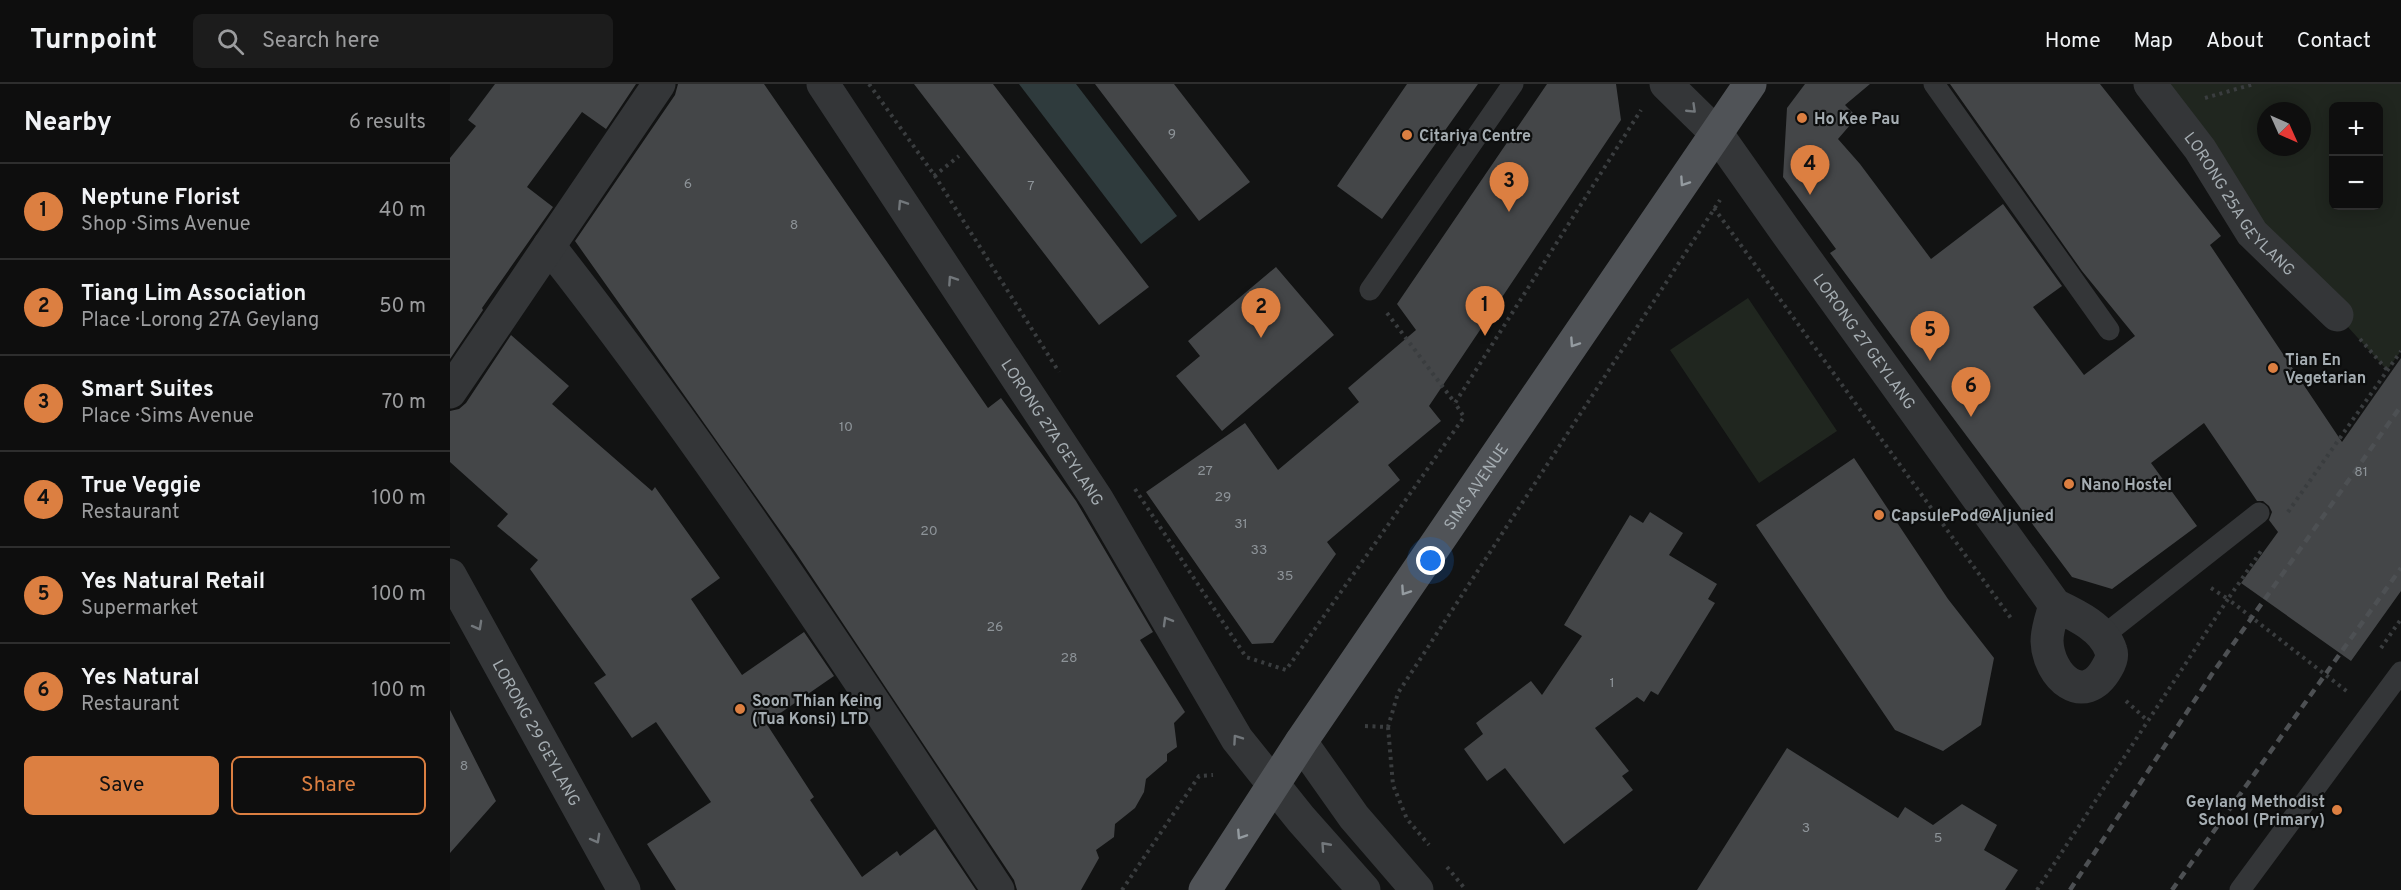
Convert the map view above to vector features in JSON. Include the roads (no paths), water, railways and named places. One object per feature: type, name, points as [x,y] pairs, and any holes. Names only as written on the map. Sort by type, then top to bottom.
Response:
[{"type":"main road","name":"SIMS AVENUE","points":[[1205,890],[1301,742],[1750,84]]},
{"type":"street","points":[[450,392],[659,84]]},
{"type":"street","name":"LORONG 27A GEYLANG","points":[[823,84],[1088,484],[1231,729],[1273,786],[1364,890]]},
{"type":"street","name":"LORONG 27 GEYLANG","points":[[1666,84],[1717,134],[2055,605],[2078,616],[2103,636]]},
{"type":"street","name":"LORONG 25A GEYLANG","points":[[2159,96],[2200,149],[2252,233],[2337,315]]},
{"type":"street","points":[[549,246],[603,315],[809,604],[998,890]]},
{"type":"street","name":"LORONG 29 GEYLANG","points":[[450,575],[624,890]]},
{"type":"street","points":[[2055,605],[2047,640],[2049,655],[2056,672],[2067,684],[2080,688],[2102,677],[2110,663],[2112,653],[2103,636]]},
{"type":"street","points":[[1301,742],[1354,817],[1418,890]]},
{"type":"lane","points":[[1370,291],[1513,84]]},
{"type":"lane","points":[[1934,84],[2109,330]]},
{"type":"lane","points":[[2103,636],[2259,513]]},
{"type":"lane","points":[[2240,890],[2401,672]]},
{"type":"railway","points":[[2070,890],[2212,674],[2401,406]]},
{"type":"railway","points":[[2172,890],[2401,568]]},
{"type":"place","name":"Ho Kee Pau","points":[[1802,118]]},
{"type":"place","name":"Citariya Centre","points":[[1407,135]]},
{"type":"place","name":"True Veggie","points":[[1810,195]]},
{"type":"place","name":"Smart Suites","points":[[1509,212]]},
{"type":"place","name":"Neptune Florist","points":[[1485,336]]},
{"type":"place","name":"Tiang Lim Association","points":[[1261,338]]},
{"type":"place","name":"Yes Natural Retail","points":[[1930,361]]},
{"type":"place","name":"Tian En Vegetarian","points":[[2273,368]]},
{"type":"place","name":"Yes Natural","points":[[1971,417]]},
{"type":"place","name":"Nano Hostel","points":[[2069,484]]},
{"type":"place","name":"CapsulePod@Aljunied","points":[[1879,515]]},
{"type":"place","name":"Soon Thian Keing (Tua Konsi) LTD","points":[[740,709]]},
{"type":"place","name":"Geylang Methodist School (Primary)","points":[[2337,810]]}]
